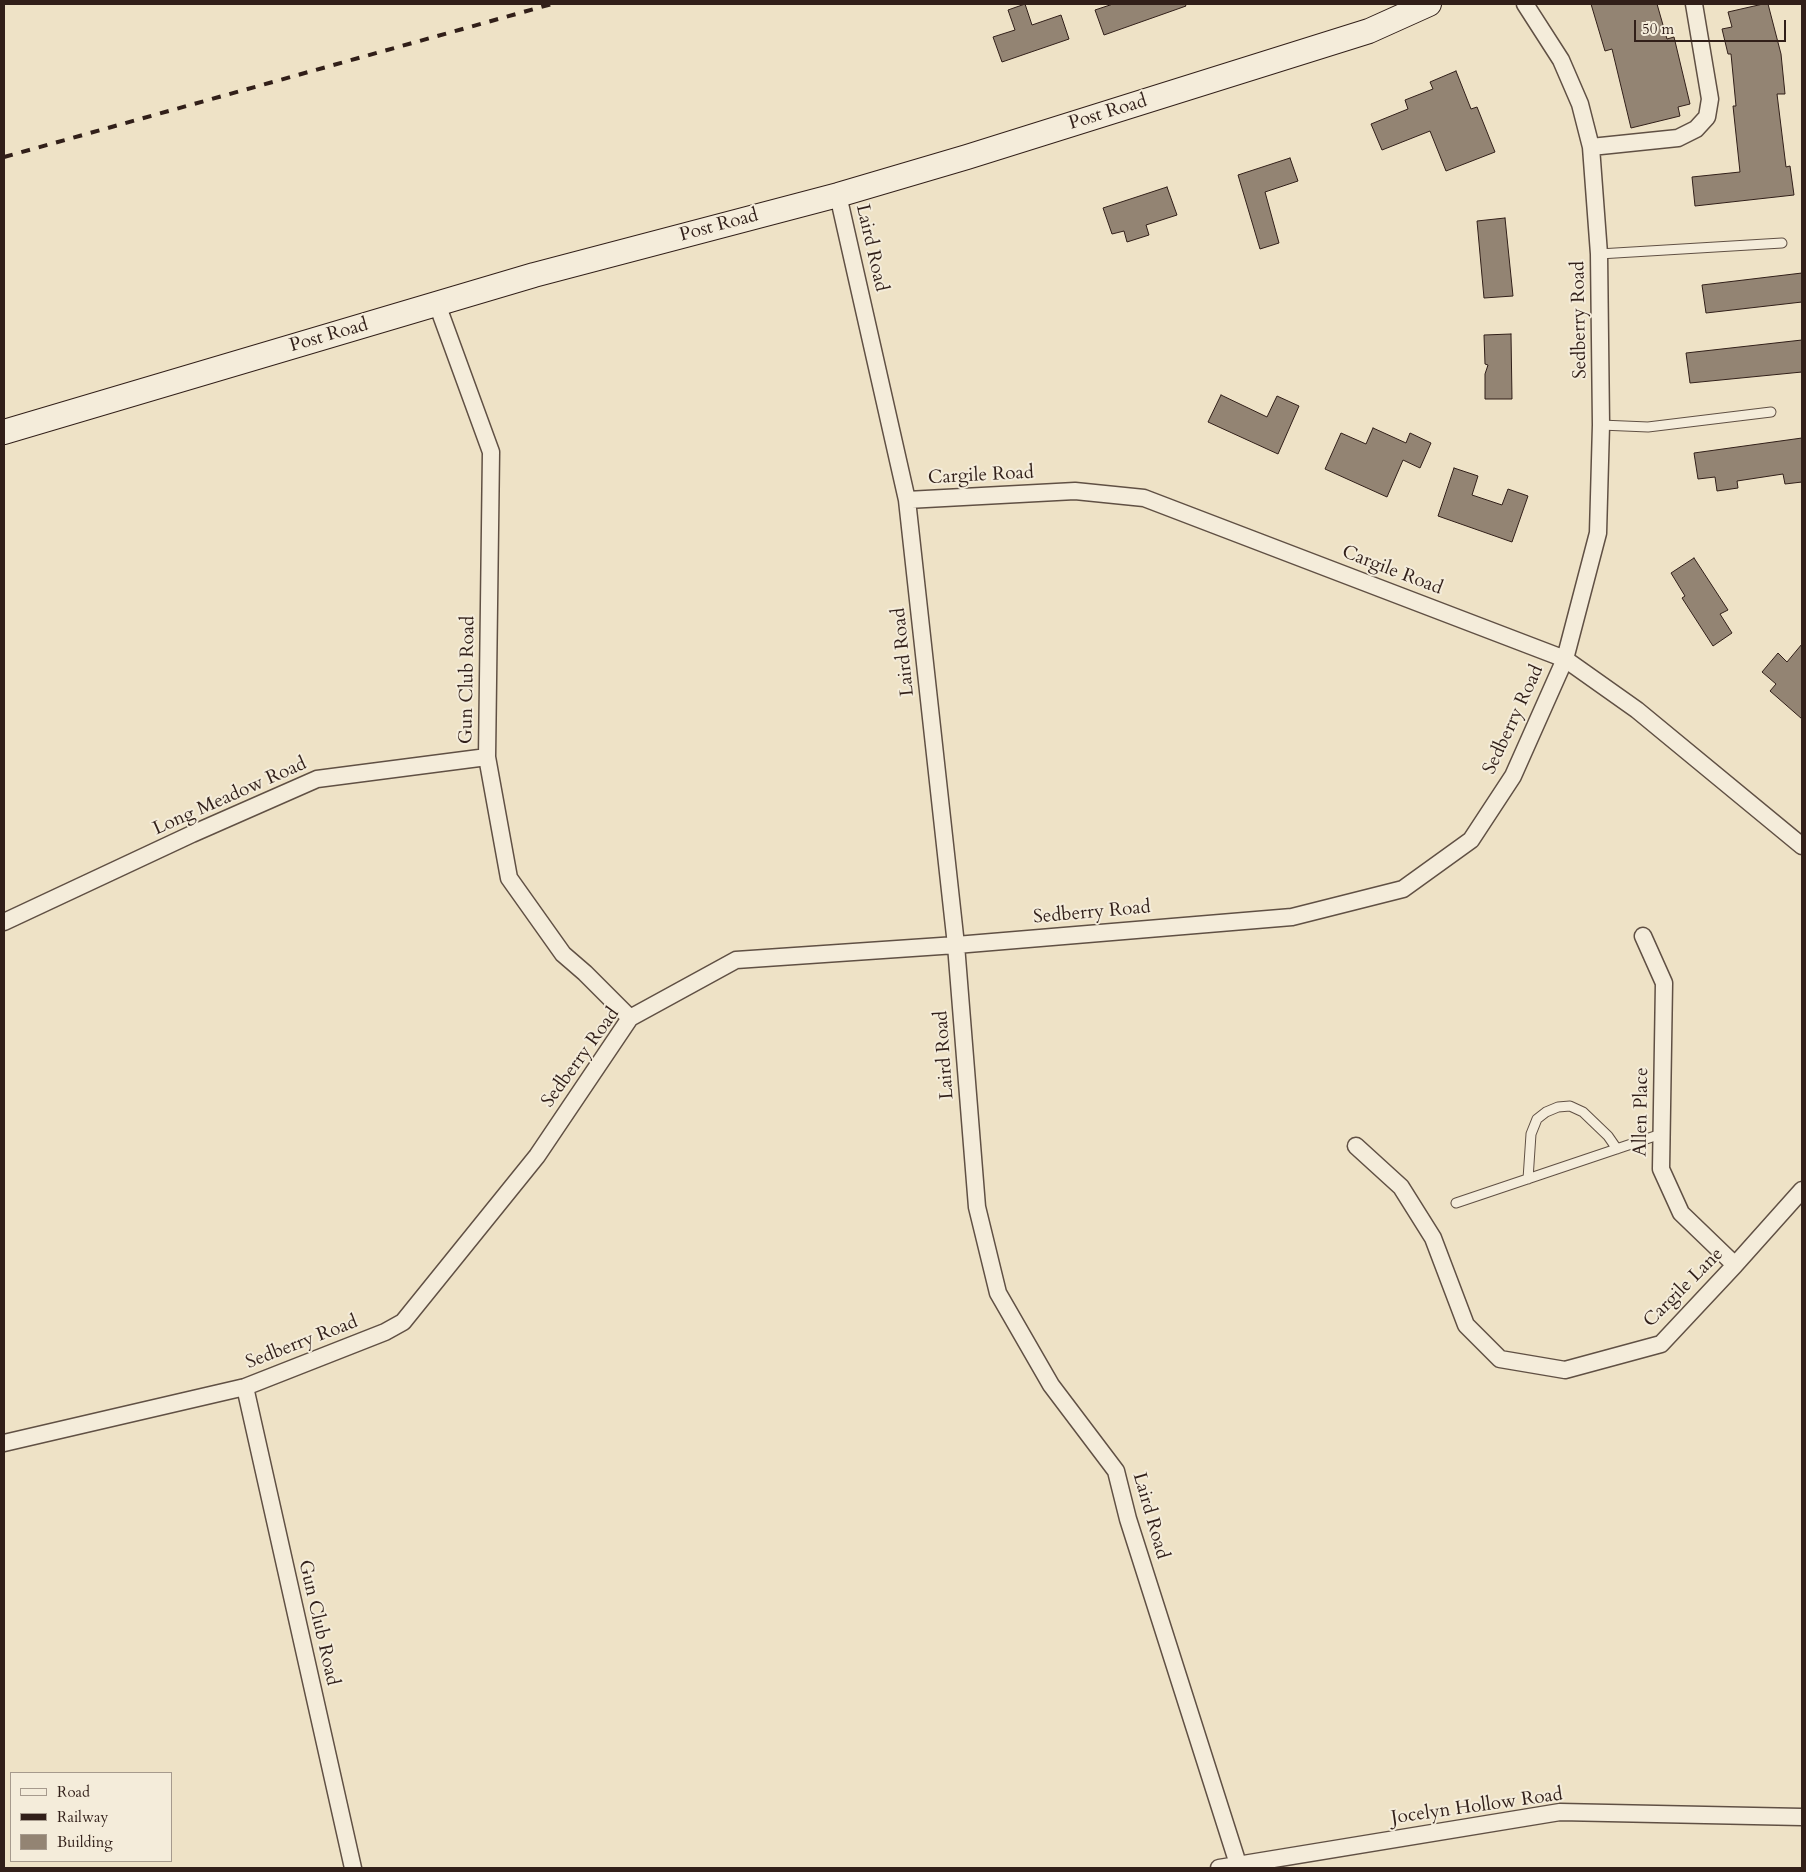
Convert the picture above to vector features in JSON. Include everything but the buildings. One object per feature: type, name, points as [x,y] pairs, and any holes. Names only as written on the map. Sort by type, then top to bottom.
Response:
[{"type":"street","name":"Post Road","points":[[4,432],[534,274],[838,196],[1369,31],[1429,4]]},
{"type":"street","name":"Sedberry Road","points":[[4,1443],[245,1387],[385,1332],[403,1322],[537,1156],[630,1018],[736,960],[956,945],[1292,916],[1403,889],[1471,840],[1513,776],[1565,659],[1598,533],[1602,425],[1598,254],[1591,147],[1580,104],[1561,60],[1526,4]]},
{"type":"street","points":[[1591,147],[1678,138],[1696,130],[1706,117],[1710,99],[1694,4]]},
{"type":"street","name":"Laird Road","points":[[838,196],[907,500],[956,945],[976,1207],[998,1293],[1051,1385],[1116,1471],[1128,1519],[1238,1864]]},
{"type":"street","name":"Gun Club Road","points":[[437,304],[491,452],[487,757],[509,878],[563,954],[585,972],[630,1018]]},
{"type":"street","name":"Cargile Road","points":[[907,500],[1075,491],[1144,498],[1565,659],[1637,710],[1802,846]]},
{"type":"street","name":"Long Meadow Road","points":[[4,922],[192,834],[317,779],[487,757]]},
{"type":"street","name":"Allen Place","points":[[1642,936],[1664,983],[1661,1169],[1681,1213],[1735,1265]]},
{"type":"street","name":"Cargile Lane","points":[[1356,1146],[1400,1187],[1433,1238],[1466,1325],[1500,1360],[1565,1370],[1661,1344],[1802,1190]]},
{"type":"street","name":"Gun Club Road","points":[[245,1387],[353,1868]]},
{"type":"street","name":"Jocelyn Hollow Road","points":[[1219,1868],[1560,1812],[1802,1817]]},
{"type":"lane","points":[[1598,254],[1782,243]]},
{"type":"lane","points":[[1602,425],[1648,427],[1771,412]]},
{"type":"lane","points":[[1528,1179],[1531,1134],[1537,1119],[1546,1112],[1558,1107],[1570,1106],[1583,1112],[1608,1136],[1617,1149]]},
{"type":"lane","points":[[1456,1203],[1661,1134]]},
{"type":"railway","points":[[4,157],[552,4]]}]
